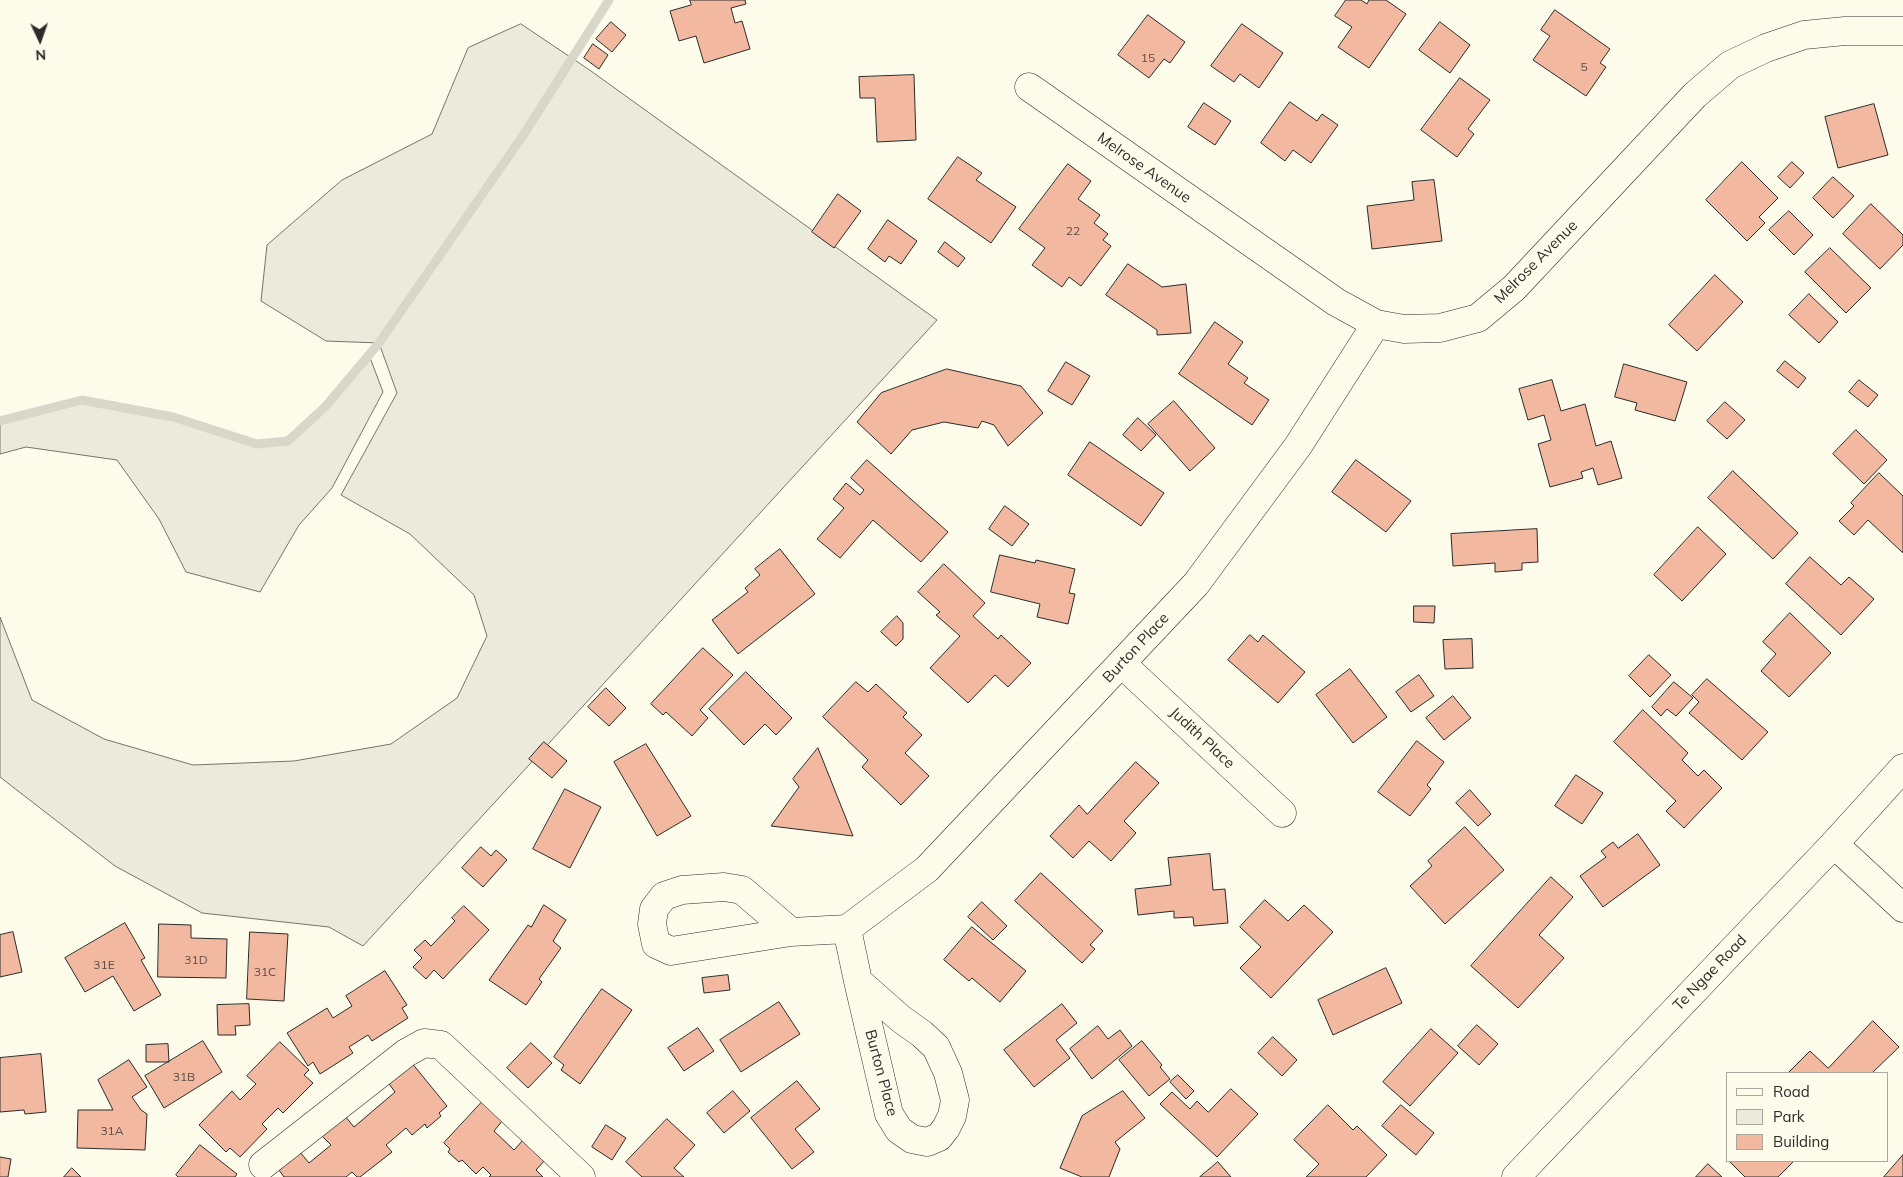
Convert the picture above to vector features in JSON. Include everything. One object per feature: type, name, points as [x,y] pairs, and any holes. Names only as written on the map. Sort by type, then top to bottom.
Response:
[{"type":"main road","name":"Melrose Avenue","points":[[1029,87],[1336,302],[1376,324],[1404,329],[1440,328],[1478,318],[1514,288],[1695,95],[1730,64],[1766,48],[1804,35],[1845,31],[1903,31]]},
{"type":"main road","name":"Burton Place","points":[[858,981],[900,1019],[922,1034],[936,1047],[948,1073],[955,1100],[952,1116],[939,1137],[927,1142],[912,1139],[899,1130],[889,1114],[858,981],[847,929],[927,869],[1196,584],[1298,446],[1376,324]]},
{"type":"main road","name":"Judith Place","points":[[1122,664],[1282,813]]},
{"type":"main road","name":"Te Ngae Road","points":[[1516,1177],[1834,844],[1903,768]]},
{"type":"main road","points":[[1834,844],[1903,908]]},
{"type":"main road","points":[[791,932],[847,929]]},
{"type":"main road","points":[[263,1164],[406,1053],[424,1043],[441,1045],[581,1177]]},
{"type":"green space","points":[[521,24],[591,71],[937,320],[363,946],[329,927],[202,913],[115,866],[0,777],[0,617],[32,700],[104,739],[193,765],[294,761],[391,744],[457,698],[487,636],[474,595],[410,534],[341,495],[397,393],[379,343],[326,341],[261,301],[267,245],[342,180],[432,134],[468,48]]},
{"type":"green space","points":[[369,355],[383,392],[332,488],[299,525],[260,592],[186,572],[159,519],[117,460],[26,447],[0,454],[0,421],[82,400],[173,417],[257,444],[288,441],[326,406]]},
{"type":"building","points":[[690,0],[745,0],[746,4],[731,8],[735,23],[742,21],[750,49],[704,63],[696,36],[679,41],[670,11],[691,5]]},
{"type":"building","points":[[1346,0],[1361,0],[1367,4],[1369,0],[1386,0],[1406,14],[1369,68],[1338,47],[1352,27],[1335,16]]},
{"type":"building","points":[[1555,10],[1610,49],[1600,63],[1606,67],[1586,96],[1533,60],[1550,36],[1541,30]]},
{"type":"building","points":[[1148,15],[1185,42],[1170,63],[1164,59],[1149,78],[1118,55]]},
{"type":"building","points":[[611,22],[626,35],[612,52],[596,39]]},
{"type":"building","points":[[1440,22],[1470,45],[1450,73],[1419,50]]},
{"type":"building","points":[[1242,24],[1283,53],[1259,88],[1240,74],[1234,82],[1211,66]]},
{"type":"building","points":[[593,44],[608,55],[599,69],[584,58]]},
{"type":"building","points":[[914,75],[916,140],[877,142],[875,98],[860,98],[859,77]]},
{"type":"building","points":[[1460,78],[1490,100],[1468,129],[1474,134],[1457,157],[1421,130]]},
{"type":"building","points":[[1290,102],[1317,121],[1322,114],[1338,125],[1311,163],[1293,150],[1285,161],[1261,143]]},
{"type":"building","points":[[1204,103],[1231,121],[1215,145],[1188,127]]},
{"type":"building","points":[[1874,104],[1888,155],[1838,168],[1825,117]]},
{"type":"building","points":[[958,157],[982,173],[976,180],[1016,207],[991,243],[928,199]]},
{"type":"building","points":[[1742,162],[1778,198],[1759,217],[1765,223],[1747,241],[1706,200]]},
{"type":"building","points":[[1792,162],[1804,173],[1790,188],[1778,177]]},
{"type":"building","points":[[1068,164],[1091,181],[1078,199],[1100,215],[1094,223],[1108,234],[1103,240],[1111,246],[1081,286],[1069,277],[1062,287],[1032,265],[1045,248],[1019,229]]},
{"type":"building","points":[[1833,177],[1854,196],[1833,218],[1813,198]]},
{"type":"building","points":[[1434,180],[1442,241],[1372,249],[1367,206],[1414,200],[1412,182]]},
{"type":"building","points":[[838,194],[861,211],[834,248],[812,232]]},
{"type":"building","points":[[1871,204],[1903,235],[1903,245],[1880,269],[1843,234]]},
{"type":"building","points":[[1789,211],[1813,235],[1794,255],[1769,230]]},
{"type":"building","points":[[888,220],[917,241],[901,264],[889,256],[885,262],[868,249]]},
{"type":"building","points":[[945,242],[965,258],[958,267],[938,252]]},
{"type":"building","points":[[1830,248],[1871,288],[1846,313],[1805,272]]},
{"type":"building","points":[[1128,264],[1162,287],[1186,284],[1191,333],[1157,335],[1157,330],[1106,295]]},
{"type":"building","points":[[1715,275],[1743,302],[1697,351],[1669,325]]},
{"type":"building","points":[[1809,294],[1838,322],[1819,343],[1789,315]]},
{"type":"building","points":[[1215,322],[1243,342],[1228,364],[1248,378],[1244,383],[1269,400],[1252,425],[1179,374]]},
{"type":"building","points":[[1785,361],[1806,378],[1798,388],[1777,371]]},
{"type":"building","points":[[1066,362],[1090,376],[1072,405],[1048,391]]},
{"type":"building","points":[[1624,364],[1687,382],[1675,421],[1635,410],[1637,403],[1615,397]]},
{"type":"building","points":[[947,369],[1021,386],[1043,413],[1008,446],[994,425],[982,421],[978,428],[944,422],[912,430],[891,454],[857,422],[881,393]]},
{"type":"building","points":[[1552,380],[1561,411],[1585,404],[1596,446],[1611,441],[1622,478],[1598,485],[1593,468],[1581,472],[1583,478],[1550,487],[1538,444],[1551,440],[1544,415],[1528,420],[1519,389]]},
{"type":"building","points":[[1859,380],[1878,395],[1868,407],[1849,392]]},
{"type":"building","points":[[1174,401],[1215,448],[1190,471],[1148,424]]},
{"type":"building","points":[[1725,402],[1745,420],[1727,439],[1707,421]]},
{"type":"building","points":[[1138,418],[1156,435],[1141,451],[1123,435]]},
{"type":"building","points":[[1856,430],[1887,460],[1864,484],[1833,454]]},
{"type":"building","points":[[1090,442],[1164,493],[1141,526],[1068,475]]},
{"type":"building","points":[[867,460],[948,532],[921,562],[873,520],[840,558],[817,539],[844,508],[833,499],[846,483],[860,495],[864,490],[851,478]]},
{"type":"building","points":[[1356,460],[1411,501],[1386,532],[1332,492]]},
{"type":"building","points":[[1733,471],[1798,533],[1773,559],[1708,498]]},
{"type":"building","points":[[1879,473],[1903,496],[1903,553],[1868,520],[1854,535],[1839,521],[1854,506],[1851,503]]},
{"type":"building","points":[[1005,506],[1029,524],[1012,546],[989,529]]},
{"type":"building","points":[[1698,527],[1726,554],[1682,601],[1654,575]]},
{"type":"building","points":[[1537,529],[1538,562],[1522,563],[1522,570],[1495,572],[1495,563],[1453,566],[1451,534]]},
{"type":"building","points":[[780,549],[815,594],[738,654],[712,620],[748,592],[745,588],[760,575],[755,569]]},
{"type":"building","points":[[1000,555],[1035,563],[1036,560],[1075,569],[1069,593],[1075,594],[1068,624],[1037,617],[1040,604],[991,592]]},
{"type":"building","points":[[1810,557],[1841,585],[1849,577],[1874,599],[1841,635],[1786,584]]},
{"type":"building","points":[[944,564],[985,603],[973,616],[998,639],[1001,635],[1031,663],[1008,687],[995,675],[968,703],[930,668],[960,636],[936,615],[940,612],[918,592]]},
{"type":"building","points":[[1414,606],[1435,606],[1434,623],[1414,622]]},
{"type":"building","points":[[1790,613],[1831,653],[1789,697],[1761,671],[1776,654],[1763,642]]},
{"type":"building","points":[[897,616],[903,623],[903,639],[896,646],[881,632]]},
{"type":"building","points":[[1250,635],[1258,642],[1263,635],[1305,672],[1278,703],[1228,660]]},
{"type":"building","points":[[1472,639],[1473,668],[1445,669],[1443,640]]},
{"type":"building","points":[[703,648],[733,675],[700,710],[708,718],[692,736],[666,712],[663,715],[651,704]]},
{"type":"building","points":[[1649,655],[1671,675],[1650,697],[1629,676]]},
{"type":"building","points":[[1350,669],[1387,717],[1353,743],[1316,695]]},
{"type":"building","points":[[746,672],[792,718],[776,735],[765,724],[744,745],[709,709]]},
{"type":"building","points":[[1419,675],[1434,696],[1411,712],[1396,692]]},
{"type":"building","points":[[1707,679],[1768,732],[1742,760],[1689,713],[1699,702],[1692,695]]},
{"type":"building","points":[[856,682],[868,692],[876,684],[907,713],[903,717],[922,735],[905,753],[929,776],[901,805],[862,767],[868,760],[823,717]]},
{"type":"building","points":[[1674,682],[1693,698],[1676,716],[1667,709],[1661,716],[1652,707]]},
{"type":"building","points":[[606,688],[626,708],[609,726],[588,707]]},
{"type":"building","points":[[1453,696],[1471,718],[1444,740],[1426,718]]},
{"type":"building","points":[[1643,710],[1688,753],[1682,760],[1698,776],[1704,770],[1722,788],[1684,828],[1666,811],[1676,801],[1614,742]]},
{"type":"building","points":[[1417,741],[1444,762],[1427,785],[1431,789],[1410,816],[1378,792]]},
{"type":"building","points":[[544,742],[567,761],[552,778],[529,759]]},
{"type":"building","points":[[646,744],[691,816],[657,836],[614,762]]},
{"type":"building","points":[[818,748],[853,836],[771,826],[799,787],[793,779]]},
{"type":"building","points":[[1136,762],[1159,783],[1124,821],[1136,833],[1111,861],[1089,841],[1073,858],[1050,836],[1079,805],[1087,814]]},
{"type":"building","points":[[1576,775],[1603,793],[1582,824],[1555,806]]},
{"type":"building","points":[[565,789],[601,807],[570,868],[533,849]]},
{"type":"building","points":[[1470,790],[1491,814],[1478,826],[1456,803]]},
{"type":"building","points":[[1465,827],[1504,870],[1445,924],[1410,886],[1432,866],[1428,861]]},
{"type":"building","points":[[1638,834],[1660,865],[1603,907],[1580,876],[1606,857],[1601,851],[1613,842],[1618,848]]},
{"type":"building","points":[[481,847],[491,856],[496,850],[507,860],[483,887],[462,868]]},
{"type":"building","points":[[1210,854],[1213,890],[1225,889],[1228,923],[1194,926],[1193,917],[1174,918],[1174,911],[1138,915],[1135,889],[1171,885],[1168,858]]},
{"type":"building","points":[[1041,873],[1103,931],[1090,945],[1095,949],[1082,963],[1015,901]]},
{"type":"building","points":[[1551,877],[1573,897],[1539,935],[1564,958],[1518,1008],[1471,966]]},
{"type":"building","points":[[1265,900],[1288,921],[1304,905],[1333,932],[1271,998],[1240,968],[1261,947],[1240,927]]},
{"type":"building","points":[[982,902],[1007,926],[993,940],[968,917]]},
{"type":"building","points":[[544,905],[566,920],[553,941],[561,948],[539,979],[542,982],[526,1005],[489,980],[528,925],[531,927]]},
{"type":"building","points":[[464,906],[489,930],[443,979],[434,970],[426,979],[413,967],[422,958],[414,950],[425,940],[431,946],[455,921],[452,918]]},
{"type":"building","points":[[125,923],[145,958],[141,960],[161,995],[134,1011],[113,976],[85,992],[65,958]]},
{"type":"building","points":[[159,924],[191,925],[191,938],[227,939],[226,978],[158,977]]},
{"type":"building","points":[[972,927],[1026,971],[1000,1002],[972,978],[969,981],[944,960]]},
{"type":"building","points":[[13,932],[22,972],[0,977],[0,935]]},
{"type":"building","points":[[250,932],[288,934],[284,1001],[247,999]]},
{"type":"building","points":[[1386,968],[1402,1003],[1333,1035],[1318,1000]]},
{"type":"building","points":[[385,971],[407,1005],[402,1008],[408,1018],[372,1041],[368,1035],[349,1047],[353,1053],[320,1074],[313,1062],[308,1066],[287,1033],[327,1008],[333,1018],[352,1006],[346,996]]},
{"type":"building","points":[[728,975],[730,990],[704,993],[702,978]]},
{"type":"building","points":[[602,989],[632,1010],[580,1084],[561,1070],[564,1065],[554,1057]]},
{"type":"building","points":[[779,1002],[800,1034],[741,1072],[720,1040]]},
{"type":"building","points":[[249,1004],[250,1025],[235,1026],[236,1035],[218,1035],[217,1005]]},
{"type":"building","points":[[1062,1004],[1077,1023],[1056,1040],[1070,1058],[1034,1087],[1004,1050]]},
{"type":"building","points":[[1873,1021],[1899,1047],[1873,1072],[1789,1072],[1810,1051],[1828,1068]]},
{"type":"building","points":[[1477,1025],[1498,1044],[1479,1065],[1458,1046]]},
{"type":"building","points":[[1098,1026],[1108,1039],[1120,1030],[1132,1046],[1092,1079],[1070,1049]]},
{"type":"building","points":[[698,1028],[714,1051],[684,1071],[668,1048]]},
{"type":"building","points":[[1431,1029],[1458,1053],[1410,1106],[1383,1082]]},
{"type":"building","points":[[1273,1037],[1297,1060],[1282,1076],[1258,1053]]},
{"type":"building","points":[[203,1041],[222,1072],[164,1108],[145,1076]]},
{"type":"building","points":[[1142,1041],[1162,1065],[1160,1067],[1170,1079],[1149,1096],[1119,1060]]},
{"type":"building","points":[[280,1042],[309,1070],[304,1075],[313,1083],[283,1113],[278,1108],[262,1124],[267,1129],[240,1157],[230,1148],[226,1152],[199,1125],[232,1091],[240,1100],[256,1084],[247,1076]]},
{"type":"building","points":[[531,1043],[552,1063],[528,1088],[507,1068]]},
{"type":"building","points":[[168,1044],[169,1062],[146,1062],[146,1045]]},
{"type":"building","points":[[41,1054],[46,1112],[25,1114],[24,1110],[0,1112],[0,1058]]},
{"type":"building","points":[[129,1060],[147,1087],[132,1097],[141,1110],[147,1114],[145,1150],[77,1148],[78,1110],[113,1110],[98,1080]]},
{"type":"building","points":[[411,1062],[447,1106],[439,1113],[441,1116],[427,1128],[425,1124],[412,1135],[406,1128],[386,1145],[392,1152],[360,1177],[357,1177],[352,1172],[346,1177],[284,1177],[279,1170],[300,1152],[309,1163],[331,1145],[321,1135],[345,1116],[354,1127],[395,1092],[387,1081]]},
{"type":"building","points":[[1178,1075],[1194,1091],[1186,1099],[1170,1082]]},
{"type":"building","points":[[797,1081],[820,1109],[795,1129],[814,1152],[792,1169],[751,1118]]},
{"type":"building","points":[[1231,1089],[1258,1114],[1217,1157],[1160,1104],[1172,1092],[1190,1109],[1197,1101],[1208,1112]]},
{"type":"building","points":[[733,1091],[750,1111],[724,1133],[707,1113]]},
{"type":"building","points":[[1123,1091],[1145,1118],[1115,1142],[1120,1149],[1109,1177],[1082,1177],[1060,1168],[1082,1116]]},
{"type":"building","points":[[483,1101],[503,1120],[494,1131],[514,1150],[524,1139],[545,1160],[536,1170],[543,1177],[489,1177],[491,1175],[483,1167],[476,1174],[462,1160],[459,1162],[448,1152],[450,1149],[444,1143]]},
{"type":"building","points":[[1328,1105],[1353,1130],[1357,1126],[1387,1155],[1366,1177],[1306,1177],[1319,1164],[1294,1140]]},
{"type":"building","points":[[1401,1105],[1434,1133],[1416,1155],[1382,1126]]},
{"type":"building","points":[[667,1119],[695,1145],[674,1168],[684,1177],[642,1177],[626,1162]]},
{"type":"building","points":[[606,1125],[626,1138],[612,1160],[592,1147]]},
{"type":"building","points":[[200,1145],[237,1174],[235,1177],[178,1177],[176,1175]]},
{"type":"building","points":[[1903,1155],[1903,1177],[1884,1177]]},
{"type":"building","points":[[0,1157],[11,1159],[8,1177],[0,1177]]},
{"type":"building","points":[[1218,1162],[1231,1177],[1200,1177]]},
{"type":"building","points":[[1730,1162],[1793,1162],[1778,1177],[1745,1177]]},
{"type":"building","points":[[1708,1164],[1722,1177],[1696,1177]]},
{"type":"building","points":[[72,1168],[81,1177],[64,1177]]},
{"type":"waterway","points":[[0,421],[82,400],[173,417],[257,444],[288,441],[326,406],[379,343],[524,134],[609,0]]}]
